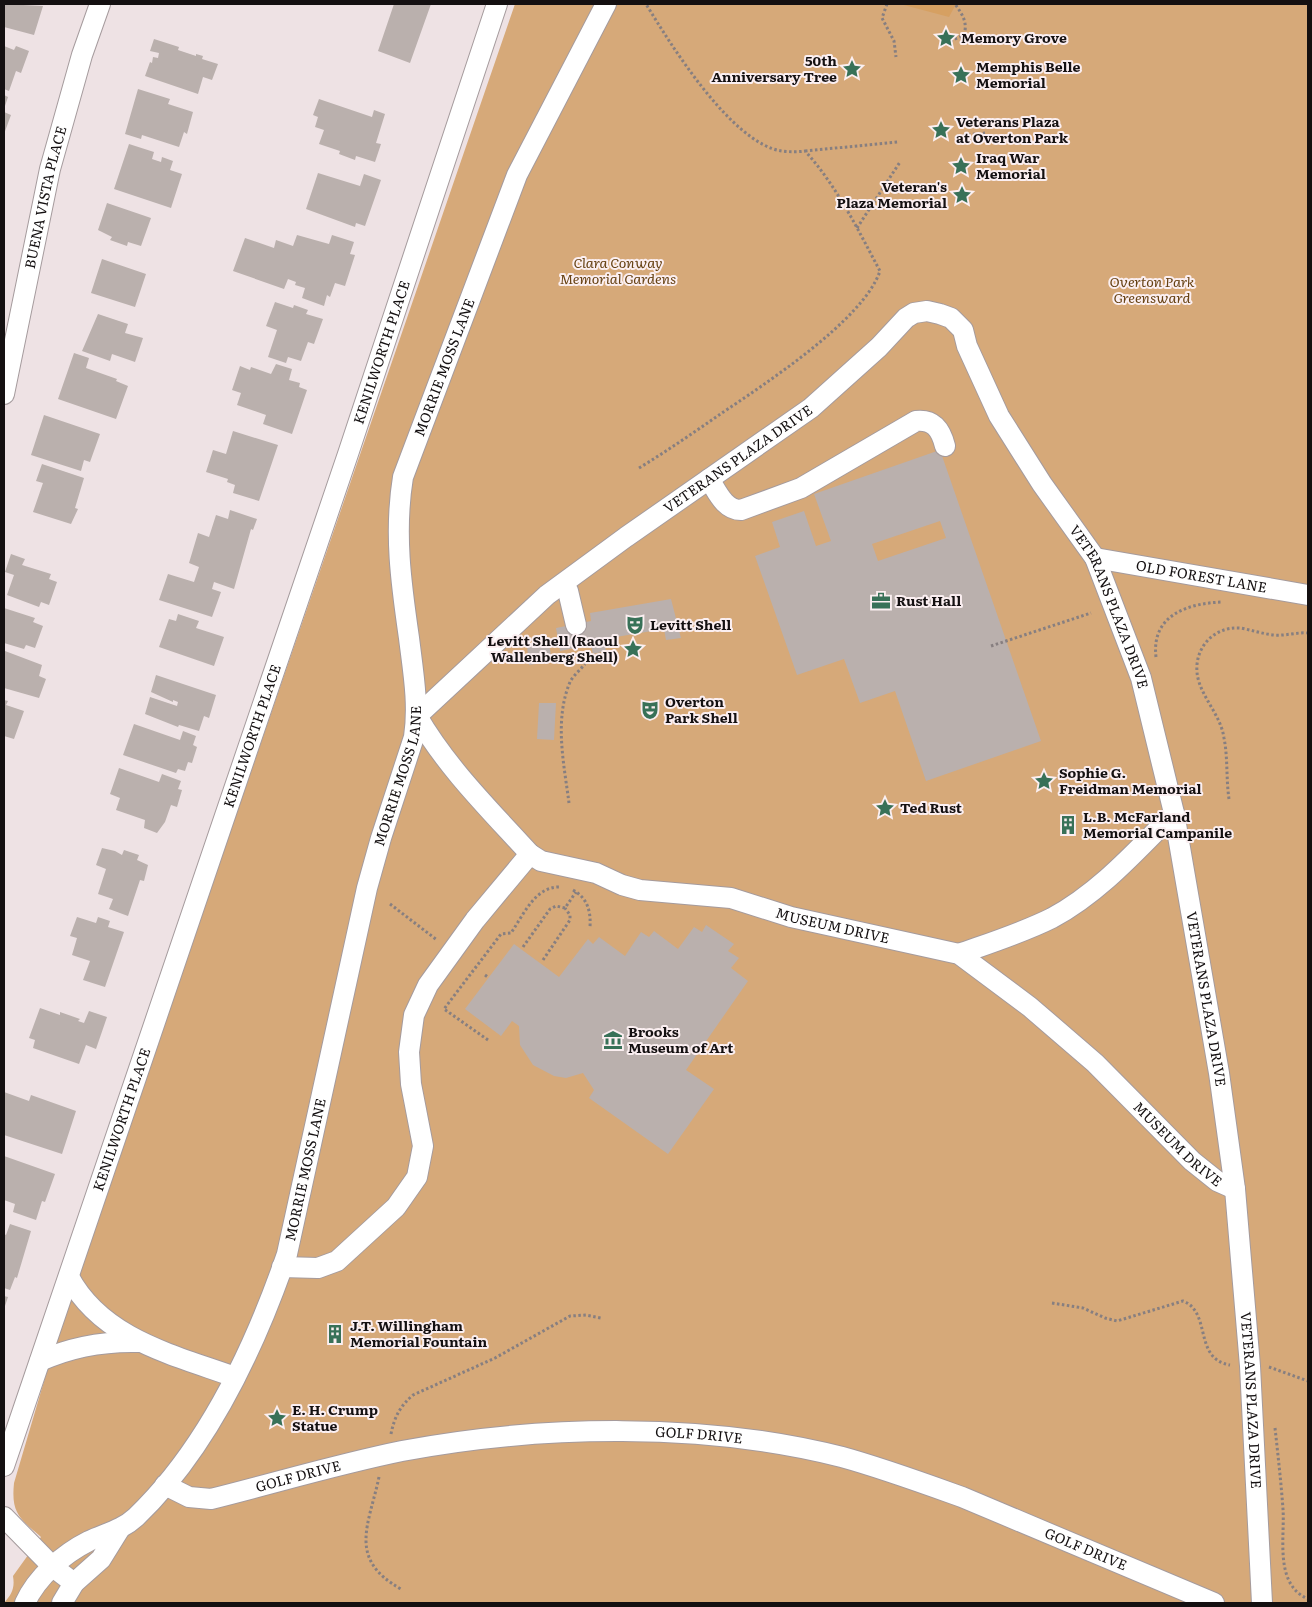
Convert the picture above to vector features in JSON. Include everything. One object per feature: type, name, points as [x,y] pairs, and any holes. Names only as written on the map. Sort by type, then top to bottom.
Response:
[{"type":"street","name":"BUENA VISTA PLACE","points":[[4,394],[50,169],[79,64],[100,4]]},
{"type":"street","name":"KENILWORTH PLACE","points":[[4,1466],[345,463],[497,4]]},
{"type":"street","name":"MORRIE MOSS LANE","points":[[74,1583],[101,1559],[119,1530],[134,1518],[165,1484],[195,1446],[235,1378],[258,1331],[282,1267],[369,881],[381,838],[410,754],[417,716],[397,542],[403,477],[517,175],[606,4]]},
{"type":"street","name":"VETERANS PLAZA DRIVE","points":[[417,716],[513,626],[563,584],[812,408],[879,347],[906,318],[914,313],[927,311],[950,318],[963,330],[967,346],[999,416],[1042,484],[1095,558],[1141,678],[1174,813],[1218,1073],[1235,1189],[1250,1366],[1262,1603]]},
{"type":"street","points":[[709,479],[724,504],[735,510],[741,510],[801,488],[916,421],[926,421],[934,425],[941,433],[945,446]]},
{"type":"street","name":"OLD FOREST LANE","points":[[1095,558],[1308,595]]},
{"type":"street","points":[[563,584],[568,592],[576,625]]},
{"type":"street","name":"MUSEUM DRIVE","points":[[417,716],[433,744],[446,761],[530,854],[541,861],[596,873],[622,885],[640,890],[731,898],[791,917],[958,954],[1030,1007],[1095,1063],[1192,1161],[1217,1181],[1235,1189]]},
{"type":"street","points":[[958,954],[1052,917],[1088,894],[1118,869],[1174,813]]},
{"type":"street","points":[[282,1267],[318,1268],[337,1261],[396,1207],[417,1177],[423,1146],[411,1084],[409,1052],[414,1014],[428,985],[475,920],[530,854]]},
{"type":"street","points":[[69,1277],[78,1294],[97,1315],[139,1342],[235,1378]]},
{"type":"street","points":[[40,1361],[57,1353],[88,1344],[139,1342]]},
{"type":"street","name":"GOLF DRIVE","points":[[165,1484],[189,1497],[212,1499],[363,1460],[443,1444],[589,1433],[676,1433],[719,1436],[842,1457],[962,1497],[1214,1603]]},
{"type":"street","points":[[4,1516],[53,1567],[74,1583],[62,1603]]},
{"type":"street","name":"MORRIE MOSS LANE","points":[[53,1567],[64,1555],[90,1540],[119,1530]]},
{"type":"street","points":[[26,1603],[30,1592],[53,1567]]},
{"type":"path","points":[[646,4],[671,44],[728,116],[757,141],[781,151],[806,151],[898,142]]},
{"type":"path","points":[[887,4],[882,18],[894,41],[896,57]]},
{"type":"path","points":[[941,45],[964,35],[966,27],[964,16],[955,4]]},
{"type":"path","points":[[958,136],[985,133]]},
{"type":"path","points":[[640,468],[743,400],[824,338],[850,314],[877,282],[880,272],[857,228],[829,180],[806,151]]},
{"type":"path","points":[[857,228],[900,162]]},
{"type":"path","points":[[991,646],[1091,613]]},
{"type":"path","points":[[1229,799],[1224,737],[1199,682],[1196,665],[1200,648],[1208,639],[1223,630],[1239,628],[1272,635],[1308,633]]},
{"type":"path","points":[[569,803],[561,738],[564,703],[571,680],[585,664]]},
{"type":"path","points":[[488,1040],[444,1010],[501,934],[511,933],[539,892],[550,887],[561,887],[576,892],[589,906],[590,926]]},
{"type":"path","points":[[565,908],[576,892]]},
{"type":"path","points":[[390,904],[437,940]]},
{"type":"path","points":[[523,947],[550,909],[556,906],[565,908],[570,915],[570,920],[543,960]]},
{"type":"path","points":[[1052,1303],[1084,1308],[1105,1318],[1118,1321],[1184,1301],[1190,1304],[1196,1313],[1209,1354],[1223,1364],[1234,1365]]},
{"type":"path","points":[[390,1438],[394,1421],[403,1404],[413,1395],[495,1358],[570,1316],[601,1318]]},
{"type":"path","points":[[1261,1366],[1308,1381]]},
{"type":"path","points":[[380,1471],[367,1526],[368,1558],[375,1570],[401,1589]]},
{"type":"green space","points":[[515,4],[1308,4],[1308,1603],[4,1603],[12,1591],[14,1584],[13,1576],[41,1537],[18,1514],[15,1508],[13,1493],[14,1483],[60,1327]]},
{"type":"shaded area","points":[[900,4],[956,4],[949,17]]},
{"type":"building","points":[[4,4],[43,6],[34,35],[4,27]]},
{"type":"building","points":[[394,4],[431,4],[410,63],[378,51]]},
{"type":"building","points":[[154,39],[179,47],[178,50],[196,56],[196,54],[203,56],[202,59],[218,64],[212,80],[203,77],[198,94],[145,76],[153,57],[158,58],[159,53],[150,51]]},
{"type":"building","points":[[4,46],[14,50],[16,46],[29,51],[21,73],[16,71],[9,91],[4,89]]},
{"type":"building","points":[[138,89],[170,99],[168,104],[193,112],[187,134],[184,132],[179,147],[142,135],[141,139],[125,134]]},
{"type":"building","points":[[4,95],[8,97],[4,109]]},
{"type":"building","points":[[319,99],[372,117],[374,110],[385,114],[376,143],[381,144],[375,162],[356,156],[355,160],[339,154],[340,151],[319,144],[324,130],[315,127],[318,117],[313,115]]},
{"type":"building","points":[[4,112],[11,115],[4,134]]},
{"type":"building","points":[[129,144],[154,152],[152,159],[161,162],[162,157],[173,161],[170,170],[182,174],[171,208],[114,189]]},
{"type":"building","points":[[318,173],[360,186],[364,174],[381,180],[365,226],[356,223],[355,227],[306,209]]},
{"type":"building","points":[[107,203],[151,218],[141,246],[128,242],[127,246],[110,240],[112,237],[98,230]]},
{"type":"building","points":[[297,235],[329,244],[332,235],[354,242],[350,254],[355,255],[345,286],[335,283],[330,297],[327,295],[324,306],[302,298],[305,288],[295,285],[296,282],[288,279],[284,289],[233,271],[245,238],[274,248],[276,240],[293,246]]},
{"type":"building","points":[[102,259],[146,274],[135,307],[91,293]]},
{"type":"building","points":[[275,302],[293,308],[294,305],[308,310],[306,314],[323,319],[314,344],[308,342],[301,361],[288,357],[286,363],[268,357],[277,330],[266,326]]},
{"type":"building","points":[[98,314],[128,324],[125,333],[143,338],[135,362],[112,354],[110,361],[82,351]]},
{"type":"building","points":[[74,353],[89,358],[86,368],[117,379],[116,381],[128,386],[116,419],[58,399]]},
{"type":"building","points":[[276,364],[292,369],[289,380],[300,383],[299,387],[307,390],[292,434],[263,424],[266,415],[237,405],[241,393],[232,390],[240,366],[250,370],[251,367],[271,374]]},
{"type":"building","points":[[44,415],[100,434],[90,462],[84,460],[81,471],[31,455]]},
{"type":"building","points":[[233,431],[278,445],[259,501],[233,493],[235,485],[227,482],[228,479],[206,472],[213,450],[226,454]]},
{"type":"building","name":"Rust Hall","points":[[940,450],[1041,741],[926,781],[895,691],[860,703],[844,659],[797,675],[755,556],[780,547],[772,522],[804,511],[816,546],[831,541],[814,494]],"holes":[[[940,521],[946,538],[878,561],[872,544]]]},
{"type":"building","points":[[42,464],[84,478],[75,508],[78,509],[71,524],[33,512],[43,483],[36,481]]},
{"type":"building","points":[[230,510],[257,519],[253,530],[251,529],[234,589],[214,582],[212,589],[221,592],[212,617],[159,600],[168,574],[194,582],[199,567],[189,563],[198,533],[209,537],[216,515],[228,519]]},
{"type":"building","points":[[11,554],[25,559],[22,565],[51,574],[49,579],[57,582],[49,605],[41,602],[39,607],[7,595],[14,575],[5,572]]},
{"type":"building","name":"Levitt Shell","points":[[671,599],[681,638],[666,640],[664,629],[604,639],[606,651],[593,654],[591,645],[560,651],[556,628],[591,621],[590,613]]},
{"type":"building","points":[[4,608],[35,618],[33,622],[43,626],[35,648],[26,645],[24,649],[4,643]]},
{"type":"building","points":[[178,614],[199,621],[196,628],[224,637],[214,666],[159,647],[169,619],[176,621]]},
{"type":"building","points":[[549,643],[552,662],[529,665],[527,646]]},
{"type":"building","points":[[5,651],[42,665],[39,676],[46,679],[39,698],[4,688]]},
{"type":"building","points":[[156,675],[216,695],[209,718],[204,716],[199,731],[179,725],[178,727],[145,714],[150,697],[177,706],[178,702],[173,700],[173,702],[151,692]]},
{"type":"building","points":[[4,700],[8,701],[6,705],[24,711],[14,739],[4,736]]},
{"type":"building","points":[[539,703],[556,703],[554,740],[537,739]]},
{"type":"building","points":[[134,724],[180,740],[183,731],[196,736],[193,745],[197,747],[192,763],[188,762],[185,771],[178,769],[176,773],[123,755]]},
{"type":"building","points":[[119,768],[159,782],[162,774],[181,781],[178,789],[182,790],[177,807],[171,805],[165,822],[157,833],[144,828],[145,820],[116,810],[120,798],[110,794]]},
{"type":"building","name":"L.B. McFarland Memorial Campanile","points":[[1064,820],[1074,822],[1072,831],[1062,829]]},
{"type":"building","points":[[102,848],[122,855],[124,850],[139,855],[137,860],[148,865],[144,881],[140,880],[128,916],[109,909],[113,899],[98,894],[106,869],[96,865]]},
{"type":"building","points":[[77,917],[96,923],[98,917],[110,921],[108,927],[124,932],[105,987],[83,980],[90,961],[72,955],[77,938],[70,936]]},
{"type":"building","name":"Brooks Museum of Art","points":[[706,925],[734,944],[728,951],[739,958],[731,968],[748,981],[686,1070],[714,1089],[668,1154],[589,1098],[594,1090],[583,1073],[566,1078],[554,1076],[533,1065],[520,1045],[519,1026],[512,1021],[501,1036],[465,1009],[514,944],[559,977],[588,939],[593,944],[599,937],[625,956],[641,932],[649,937],[654,931],[678,949],[694,927],[702,932]]},
{"type":"building","points":[[40,1008],[60,1015],[60,1012],[80,1019],[78,1021],[84,1023],[89,1011],[107,1017],[96,1049],[86,1045],[79,1064],[33,1048],[35,1040],[29,1038]]},
{"type":"building","points":[[4,1092],[29,1101],[31,1095],[76,1111],[62,1154],[4,1135]]},
{"type":"building","points":[[4,1156],[55,1174],[45,1202],[42,1201],[36,1220],[13,1212],[15,1204],[4,1200]]},
{"type":"building","points":[[10,1224],[31,1231],[17,1278],[15,1277],[10,1290],[4,1288],[4,1234],[6,1235]]},
{"type":"building","points":[[4,1296],[8,1297],[4,1309]]},
{"type":"building","name":"J.T. Willingham Memorial Fountain","points":[[335,1326],[340,1328],[342,1333],[340,1338],[335,1340],[330,1338],[328,1333],[330,1328]]},
{"type":"place","name":"Memory Grove","points":[[946,38]]},
{"type":"place","name":"50th Anniversary Tree","points":[[852,69]]},
{"type":"place","name":"Memphis Belle Memorial","points":[[961,75]]},
{"type":"place","name":"Veterans Plaza at Overton Park","points":[[941,130]]},
{"type":"place","name":"Iraq War Memorial","points":[[961,166]]},
{"type":"place","name":"Veteran's Plaza Memorial","points":[[962,195]]},
{"type":"place","name":"Rust Hall","points":[[881,601]]},
{"type":"place","name":"Levitt Shell","points":[[635,625]]},
{"type":"place","name":"Levitt Shell (Raoul Wallenberg Shell)","points":[[633,649]]},
{"type":"place","name":"Overton Park Shell","points":[[650,710]]},
{"type":"place","name":"Sophie G. Freidman Memorial","points":[[1044,781]]},
{"type":"place","name":"Ted Rust","points":[[885,808]]},
{"type":"place","name":"L.B. McFarland Memorial Campanile","points":[[1068,825]]},
{"type":"place","name":"Brooks Museum of Art","points":[[613,1040]]},
{"type":"place","name":"J.T. Willingham Memorial Fountain","points":[[335,1334]]},
{"type":"place","name":"E. H. Crump Statue","points":[[277,1418]]},
{"type":"park label","name":"Clara Conway Memorial Gardens","points":[[618,272]]},
{"type":"park label","name":"Overton Park Greensward","points":[[1152,290]]}]
